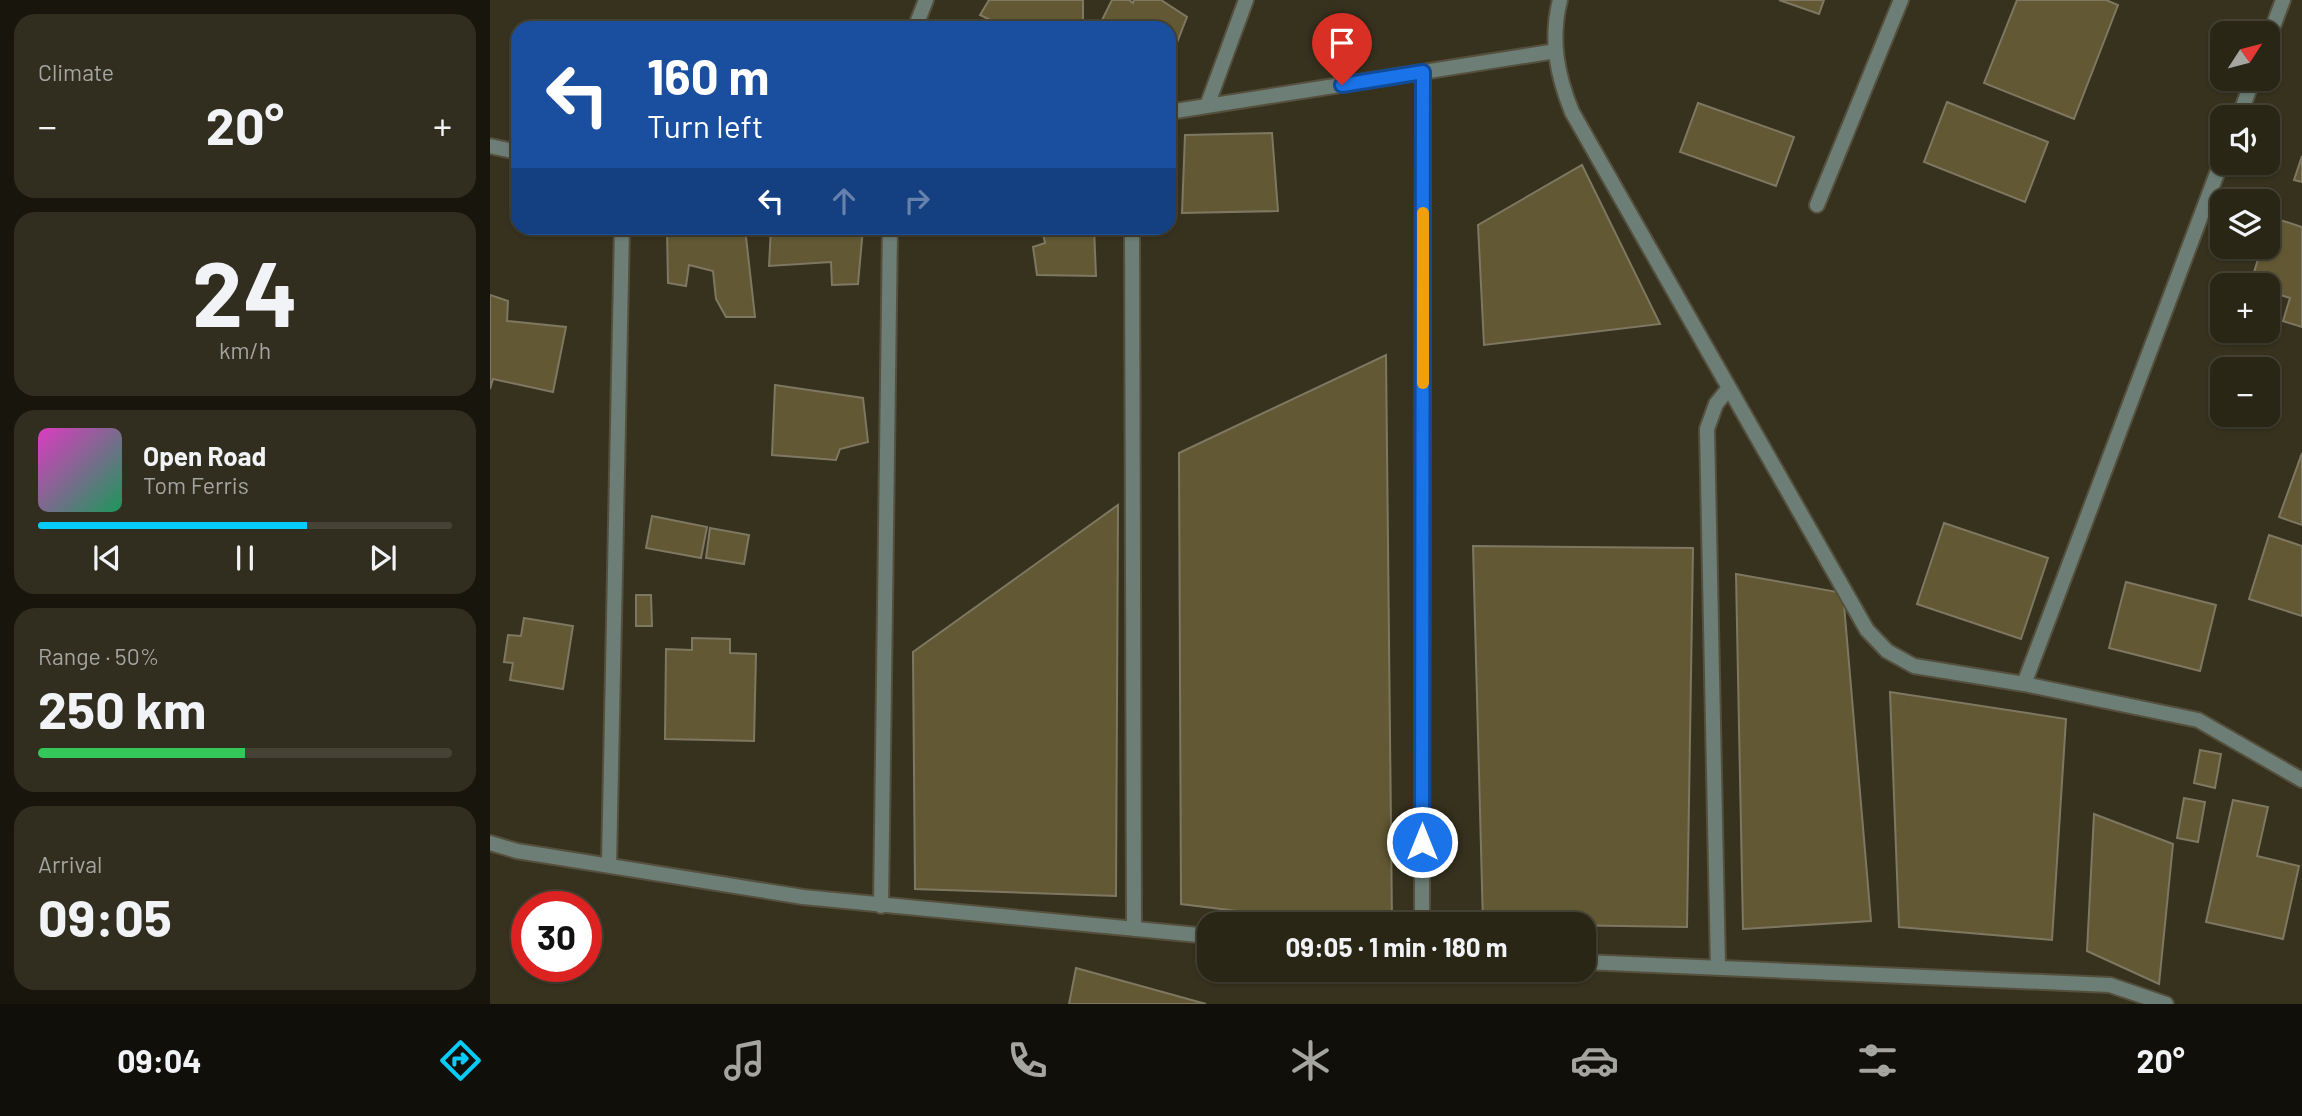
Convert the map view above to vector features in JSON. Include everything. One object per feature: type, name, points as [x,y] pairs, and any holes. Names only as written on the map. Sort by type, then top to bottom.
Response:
[{"type":"street","points":[[918,21],[926,0]]},
{"type":"street","points":[[1207,106],[1246,0]]},
{"type":"street","points":[[1560,0],[1556,18],[1556,51],[1563,89],[1572,112],[1867,630],[1876,641],[1886,651],[1914,666],[2024,684],[2198,720],[2302,780]]},
{"type":"street","points":[[1817,205],[1901,0]]},
{"type":"street","points":[[2275,21],[2283,0]]},
{"type":"street","points":[[1176,111],[1556,51]]},
{"type":"street","points":[[1422,912],[1423,72]]},
{"type":"street","points":[[490,146],[511,150]]},
{"type":"street","points":[[2024,684],[2216,175]]},
{"type":"street","points":[[609,865],[622,235]]},
{"type":"street","points":[[881,906],[890,235]]},
{"type":"street","points":[[1132,235],[1134,929]]},
{"type":"street","points":[[1717,968],[1707,429],[1716,404],[1729,388]]},
{"type":"street","points":[[490,843],[517,851],[803,897],[1197,935]]},
{"type":"street","points":[[1596,963],[2110,985],[2166,1004]]},
{"type":"building","points":[[989,0],[1083,0],[1082,21],[992,21],[980,15]]},
{"type":"building","points":[[1112,0],[1129,0],[1133,3],[1134,0],[1161,0],[1187,17],[1176,45],[1176,21],[1102,21]]},
{"type":"building","points":[[1779,0],[1824,0],[1819,14]]},
{"type":"building","points":[[2017,0],[2106,0],[2118,5],[2074,119],[1984,83]]},
{"type":"building","points":[[1947,102],[2048,142],[2025,202],[1924,162]]},
{"type":"building","points":[[1698,103],[1794,137],[1776,186],[1680,152]]},
{"type":"building","points":[[1272,133],[1278,211],[1182,213],[1185,135]]},
{"type":"building","points":[[2302,156],[2302,182],[2294,180]]},
{"type":"building","points":[[1582,165],[1660,324],[1484,345],[1478,225]]},
{"type":"building","points":[[2280,220],[2302,227],[2302,327],[2283,321],[2290,298],[2280,295],[2280,273],[2254,273],[2258,259],[2280,259]]},
{"type":"building","points":[[667,235],[746,235],[755,317],[726,317],[716,299],[713,271],[689,265],[686,286],[668,283]]},
{"type":"building","points":[[771,235],[862,235],[858,284],[832,285],[831,262],[769,266]]},
{"type":"building","points":[[1043,235],[1094,235],[1096,276],[1037,275],[1033,247],[1045,243]]},
{"type":"building","points":[[490,295],[508,301],[507,321],[566,327],[553,392],[493,379],[490,389]]},
{"type":"building","points":[[1386,355],[1392,912],[1246,912],[1181,904],[1179,453]]},
{"type":"building","points":[[775,385],[863,398],[868,442],[840,449],[836,460],[772,455]]},
{"type":"building","points":[[2302,453],[2302,525],[2279,517]]},
{"type":"building","points":[[1118,505],[1116,896],[915,889],[913,652]]},
{"type":"building","points":[[652,516],[707,527],[701,558],[646,548]]},
{"type":"building","points":[[1944,523],[2048,558],[2021,639],[1917,604]]},
{"type":"building","points":[[710,528],[749,535],[744,564],[706,558]]},
{"type":"building","points":[[2269,535],[2302,546],[2302,616],[2249,599]]},
{"type":"building","points":[[1473,546],[1693,548],[1687,927],[1596,926],[1596,912],[1483,912]]},
{"type":"building","points":[[1736,574],[1843,593],[1871,921],[1743,929]]},
{"type":"building","points":[[2126,582],[2216,605],[2200,671],[2109,648]]},
{"type":"building","points":[[636,595],[651,595],[652,626],[636,626]]},
{"type":"building","points":[[524,618],[573,626],[563,689],[510,680],[513,663],[504,662],[508,635],[521,636]]},
{"type":"building","points":[[692,638],[730,639],[730,653],[756,654],[754,741],[665,739],[666,649],[692,650]]},
{"type":"building","points":[[1890,692],[2066,719],[2052,940],[1899,927]]},
{"type":"building","points":[[2200,750],[2221,754],[2215,788],[2194,783]]},
{"type":"building","points":[[2184,798],[2205,802],[2198,842],[2177,838]]},
{"type":"building","points":[[2233,800],[2268,807],[2257,856],[2299,866],[2283,939],[2206,922]]},
{"type":"building","points":[[2094,814],[2173,844],[2159,984],[2087,951]]},
{"type":"building","points":[[1076,968],[1206,1004],[1069,1004]]},
{"type":"slow traffic","points":[[1423,213],[1423,383]]},
{"type":"route","points":[[1342,85],[1423,72],[1422,842]]}]
